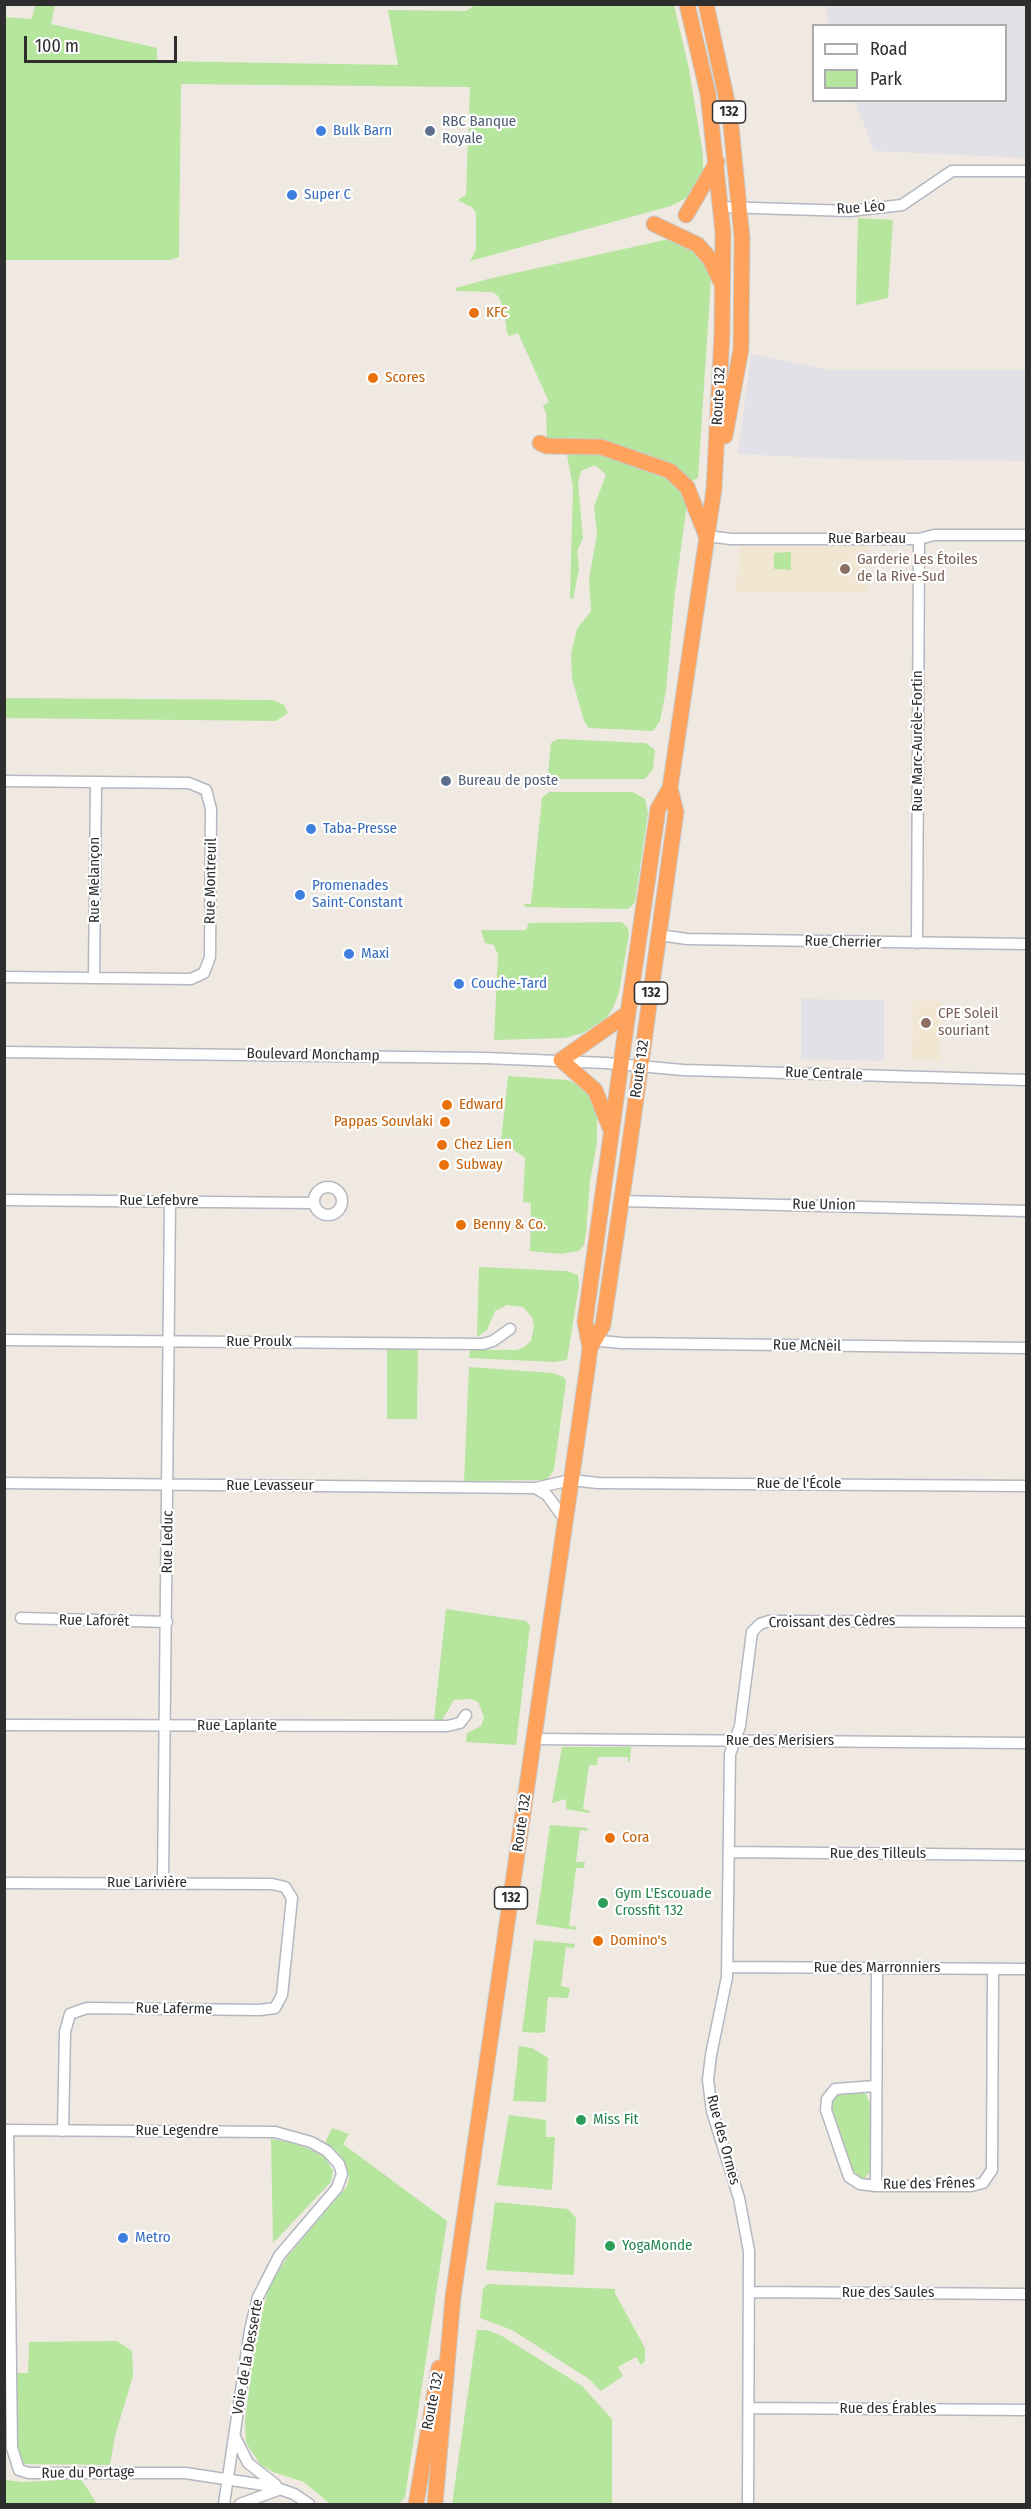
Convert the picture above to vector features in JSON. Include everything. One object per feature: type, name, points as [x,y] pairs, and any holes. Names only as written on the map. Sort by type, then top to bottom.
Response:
[{"type":"highway","name":"Route 132","points":[[415,2504],[425,2437],[453,2297],[566,1520],[591,1343],[585,1322],[658,809],[670,788],[714,489],[723,286],[721,207],[705,79],[687,4]]},
{"type":"highway","name":"132","points":[[706,4],[730,115],[740,208],[743,271],[740,361],[714,489]]},
{"type":"highway","points":[[686,215],[717,162]]},
{"type":"highway","points":[[654,224],[698,245],[710,259],[723,286]]},
{"type":"highway","points":[[540,443],[547,446],[601,447],[670,471],[687,487],[707,536]]},
{"type":"highway","name":"Route 132","points":[[591,1343],[603,1325],[641,1066],[676,812],[670,788]]},
{"type":"highway","points":[[611,1131],[595,1090],[561,1060],[628,1013]]},
{"type":"highway","name":"Route 132","points":[[437,2502],[453,2297]]},
{"type":"street","name":"Rue Léo","points":[[721,207],[850,211],[902,205],[952,171],[1026,171]]},
{"type":"street","name":"Rue Barbeau","points":[[707,536],[731,539],[919,539],[934,535],[1026,536]]},
{"type":"street","name":"Rue Marc-Aurèle-Fortin","points":[[917,943],[919,539]]},
{"type":"street","name":"Rue Montreuil","points":[[4,781],[196,784],[209,795],[211,831],[210,957],[204,973],[191,979],[4,977]]},
{"type":"street","name":"Rue Melançon","points":[[94,977],[96,782]]},
{"type":"street","name":"Rue Cherrier","points":[[659,935],[687,939],[1026,944]]},
{"type":"street","name":"Boulevard Monchamp","points":[[4,1052],[561,1060],[621,1064]]},
{"type":"street","name":"Rue Centrale","points":[[621,1064],[1026,1080]]},
{"type":"street","name":"Rue Lefebvre","points":[[4,1200],[313,1203]]},
{"type":"street","name":"Rue Leduc","points":[[163,1882],[169,1485],[170,1201]]},
{"type":"street","name":"Rue Union","points":[[621,1201],[1026,1212]]},
{"type":"street","name":"Rue Proulx","points":[[4,1340],[483,1344],[493,1341],[510,1329]]},
{"type":"street","name":"Rue McNeil","points":[[591,1343],[1026,1348]]},
{"type":"street","name":"Rue Levasseur","points":[[4,1483],[535,1488],[553,1482],[571,1480]]},
{"type":"street","name":"Rue de l'École","points":[[571,1480],[598,1483],[1026,1486]]},
{"type":"street","points":[[535,1488],[547,1495],[566,1520]]},
{"type":"street","name":"Rue Laforêt","points":[[21,1618],[167,1622]]},
{"type":"street","name":"Croissant des Cèdres","points":[[734,1741],[740,1726],[752,1632],[764,1621],[1026,1622]]},
{"type":"street","name":"Rue Laplante","points":[[4,1725],[447,1726],[460,1723],[466,1715]]},
{"type":"street","name":"Rue des Merisiers","points":[[534,1739],[1026,1743]]},
{"type":"street","name":"Rue des Ormes","points":[[734,1741],[729,1760],[728,1967],[724,2001],[711,2055],[709,2091],[716,2126],[745,2219],[749,2251],[748,2505]]},
{"type":"street","name":"Rue des Tilleuls","points":[[729,1852],[1026,1854]]},
{"type":"street","name":"Rue Larivière","points":[[4,1883],[272,1884],[288,1890]]},
{"type":"street","name":"Rue Laferme","points":[[63,2131],[65,2031],[70,2014],[87,2008],[260,2010],[275,2008],[282,1995],[293,1906],[288,1890]]},
{"type":"street","name":"Rue des Marronniers","points":[[728,1967],[1026,1969]]},
{"type":"street","name":"Rue des Frênes","points":[[877,1968],[876,2186],[975,2186],[983,2183],[990,2174],[993,1969]]},
{"type":"street","points":[[875,2086],[835,2089],[827,2098],[826,2110],[849,2177],[860,2184],[876,2186]]},
{"type":"street","name":"Rue Legendre","points":[[6,2130],[275,2132],[317,2145],[332,2155],[339,2164]]},
{"type":"street","name":"Rue du Portage","points":[[6,2130],[12,2448],[15,2464],[19,2470],[29,2473],[163,2472],[281,2489]]},
{"type":"street","name":"Voie de la Desserte","points":[[224,2505],[250,2330],[260,2290],[279,2256],[337,2188],[342,2174],[339,2164]]},
{"type":"street","name":"Rue des Saules","points":[[750,2292],[1026,2294]]},
{"type":"street","name":"Rue des Érables","points":[[749,2408],[1026,2410]]},
{"type":"street","name":"Rue du Portage","points":[[234,2434],[248,2463],[260,2475],[309,2505]]},
{"type":"street","points":[[240,2505],[281,2489]]},
{"type":"shaded area","points":[[826,5],[1026,5],[1026,158],[874,151],[855,102],[1007,102],[1007,24],[828,24]]},
{"type":"shaded area","points":[[751,354],[829,370],[1026,370],[1026,461],[838,459],[738,454]]},
{"type":"shaded area","points":[[740,546],[868,546],[867,593],[735,593]]},
{"type":"shaded area","points":[[801,999],[884,1000],[884,1061],[801,1059]]},
{"type":"shaded area","name":"CPE Soleil souriant","points":[[913,1001],[941,1001],[940,1060],[912,1059]]},
{"type":"green space","points":[[477,4],[674,5],[689,69],[703,155],[703,173],[688,197],[671,206],[470,261],[476,250],[476,213],[472,207],[459,199],[466,195],[470,87],[181,84],[179,257],[170,260],[5,260],[4,17],[32,19],[35,5],[55,5],[51,24],[157,48],[157,61],[398,65],[388,10],[466,11]]},
{"type":"green space","points":[[858,218],[893,220],[888,298],[856,305]]},
{"type":"green space","points":[[669,239],[690,246],[709,268],[711,279],[698,478],[690,482],[682,473],[547,440],[546,413],[543,406],[549,402],[518,333],[509,336],[507,332],[504,309],[498,296],[493,292],[456,291],[456,288],[488,279]]},
{"type":"green space","points":[[566,450],[589,451],[665,473],[682,489],[687,504],[675,592],[666,690],[660,721],[653,731],[589,728],[584,721],[572,678],[571,654],[577,629],[591,611],[589,579],[597,534],[594,507],[606,475],[595,465],[581,471],[578,483],[583,538],[577,551],[579,569],[573,599],[570,598],[573,487]]},
{"type":"green space","points":[[791,552],[791,570],[774,569],[774,553]]},
{"type":"green space","points":[[5,698],[274,700],[284,705],[288,713],[276,721],[5,718]]},
{"type":"green space","points":[[558,739],[646,743],[655,750],[653,769],[645,779],[554,779],[548,774],[551,743]]},
{"type":"green space","points":[[549,792],[633,792],[645,799],[648,813],[635,902],[628,909],[525,907],[524,904],[531,904],[542,798]]},
{"type":"green space","points":[[622,922],[628,928],[629,934],[619,992],[604,1022],[583,1033],[565,1038],[494,1040],[498,955],[494,945],[485,943],[481,930],[526,930],[529,923]]},
{"type":"green space","points":[[508,1076],[568,1080],[588,1090],[597,1110],[597,1143],[590,1181],[586,1233],[584,1245],[579,1251],[561,1254],[530,1251],[531,1203],[523,1202],[525,1158],[501,1141]]},
{"type":"green space","points":[[479,1267],[566,1271],[578,1275],[579,1286],[567,1360],[554,1362],[469,1358],[470,1350],[517,1350],[524,1347],[531,1341],[534,1326],[532,1317],[523,1307],[507,1305],[495,1311],[487,1330],[477,1337]]},
{"type":"green space","points":[[387,1349],[418,1350],[417,1419],[387,1419]]},
{"type":"green space","points":[[469,1367],[552,1373],[564,1377],[566,1382],[554,1470],[547,1480],[464,1481]]},
{"type":"green space","points":[[446,1609],[526,1621],[530,1626],[516,1745],[466,1742],[467,1733],[481,1726],[484,1717],[478,1702],[471,1699],[454,1700],[442,1720],[434,1720]]},
{"type":"green space","points":[[562,1747],[631,1747],[628,1762],[628,1757],[598,1757],[597,1765],[589,1765],[583,1809],[590,1811],[589,1813],[566,1809],[566,1799],[552,1803]]},
{"type":"green space","points":[[550,1825],[587,1828],[588,1831],[580,1830],[576,1862],[585,1862],[584,1868],[576,1868],[569,1926],[577,1927],[576,1930],[536,1924]]},
{"type":"green space","points":[[534,1940],[575,1944],[574,1948],[566,1947],[561,1986],[570,1988],[568,1998],[548,1997],[545,2032],[539,2033],[522,2032]]},
{"type":"green space","points":[[519,2046],[532,2048],[548,2058],[546,2102],[513,2101]]},
{"type":"green space","points":[[862,2092],[866,2094],[870,2103],[870,2172],[864,2179],[852,2171],[832,2108],[833,2101],[840,2093]]},
{"type":"green space","points":[[509,2115],[546,2120],[546,2137],[555,2137],[552,2190],[497,2185]]},
{"type":"green space","points":[[332,2128],[349,2134],[343,2144],[447,2221],[405,2497],[399,2504],[330,2504],[304,2482],[273,2472],[260,2464],[246,2443],[245,2420],[256,2338],[269,2286],[288,2256],[347,2186],[349,2178],[345,2162],[337,2151],[325,2143]]},
{"type":"green space","points":[[271,2139],[294,2143],[316,2152],[325,2158],[333,2171],[331,2182],[273,2243]]},
{"type":"green space","points":[[495,2202],[568,2209],[576,2218],[574,2275],[486,2270]]},
{"type":"green space","points":[[487,2284],[615,2289],[615,2293],[645,2348],[645,2361],[641,2365],[636,2357],[618,2367],[623,2376],[601,2391],[589,2379],[512,2330],[480,2318],[483,2289]]},
{"type":"green space","points":[[477,2330],[487,2330],[502,2336],[582,2386],[612,2419],[612,2504],[452,2504]]},
{"type":"green space","points":[[117,2341],[132,2351],[133,2376],[115,2436],[110,2465],[23,2464],[17,2449],[16,2373],[28,2373],[29,2342]]},
{"type":"green space","points":[[81,2479],[97,2504],[6,2504],[5,2480],[23,2482]]},
{"type":"place","name":"Bulk Barn","points":[[321,131]]},
{"type":"place","name":"RBC Banque Royale","points":[[430,131]]},
{"type":"place","name":"Super C","points":[[292,195]]},
{"type":"place","name":"KFC","points":[[474,313]]},
{"type":"place","name":"Scores","points":[[373,378]]},
{"type":"place","name":"Garderie Les Étoiles de la Rive-Sud","points":[[845,569]]},
{"type":"place","name":"Bureau de poste","points":[[446,781]]},
{"type":"place","name":"Taba-Presse","points":[[311,829]]},
{"type":"place","name":"Promenades Saint-Constant","points":[[300,895]]},
{"type":"place","name":"Maxi","points":[[349,954]]},
{"type":"place","name":"Couche-Tard","points":[[459,984]]},
{"type":"place","name":"CPE Soleil souriant","points":[[926,1023]]},
{"type":"place","name":"Edward","points":[[447,1105]]},
{"type":"place","name":"Pappas Souvlaki","points":[[445,1122]]},
{"type":"place","name":"Chez Lien","points":[[442,1145]]},
{"type":"place","name":"Subway","points":[[444,1165]]},
{"type":"place","name":"Benny & Co.","points":[[461,1225]]},
{"type":"place","name":"Cora","points":[[610,1838]]},
{"type":"place","name":"Gym L'Escouade Crossfit 132","points":[[603,1903]]},
{"type":"place","name":"Domino's","points":[[598,1941]]},
{"type":"place","name":"Miss Fit","points":[[581,2120]]},
{"type":"place","name":"Metro","points":[[123,2238]]},
{"type":"place","name":"YogaMonde","points":[[610,2246]]}]
